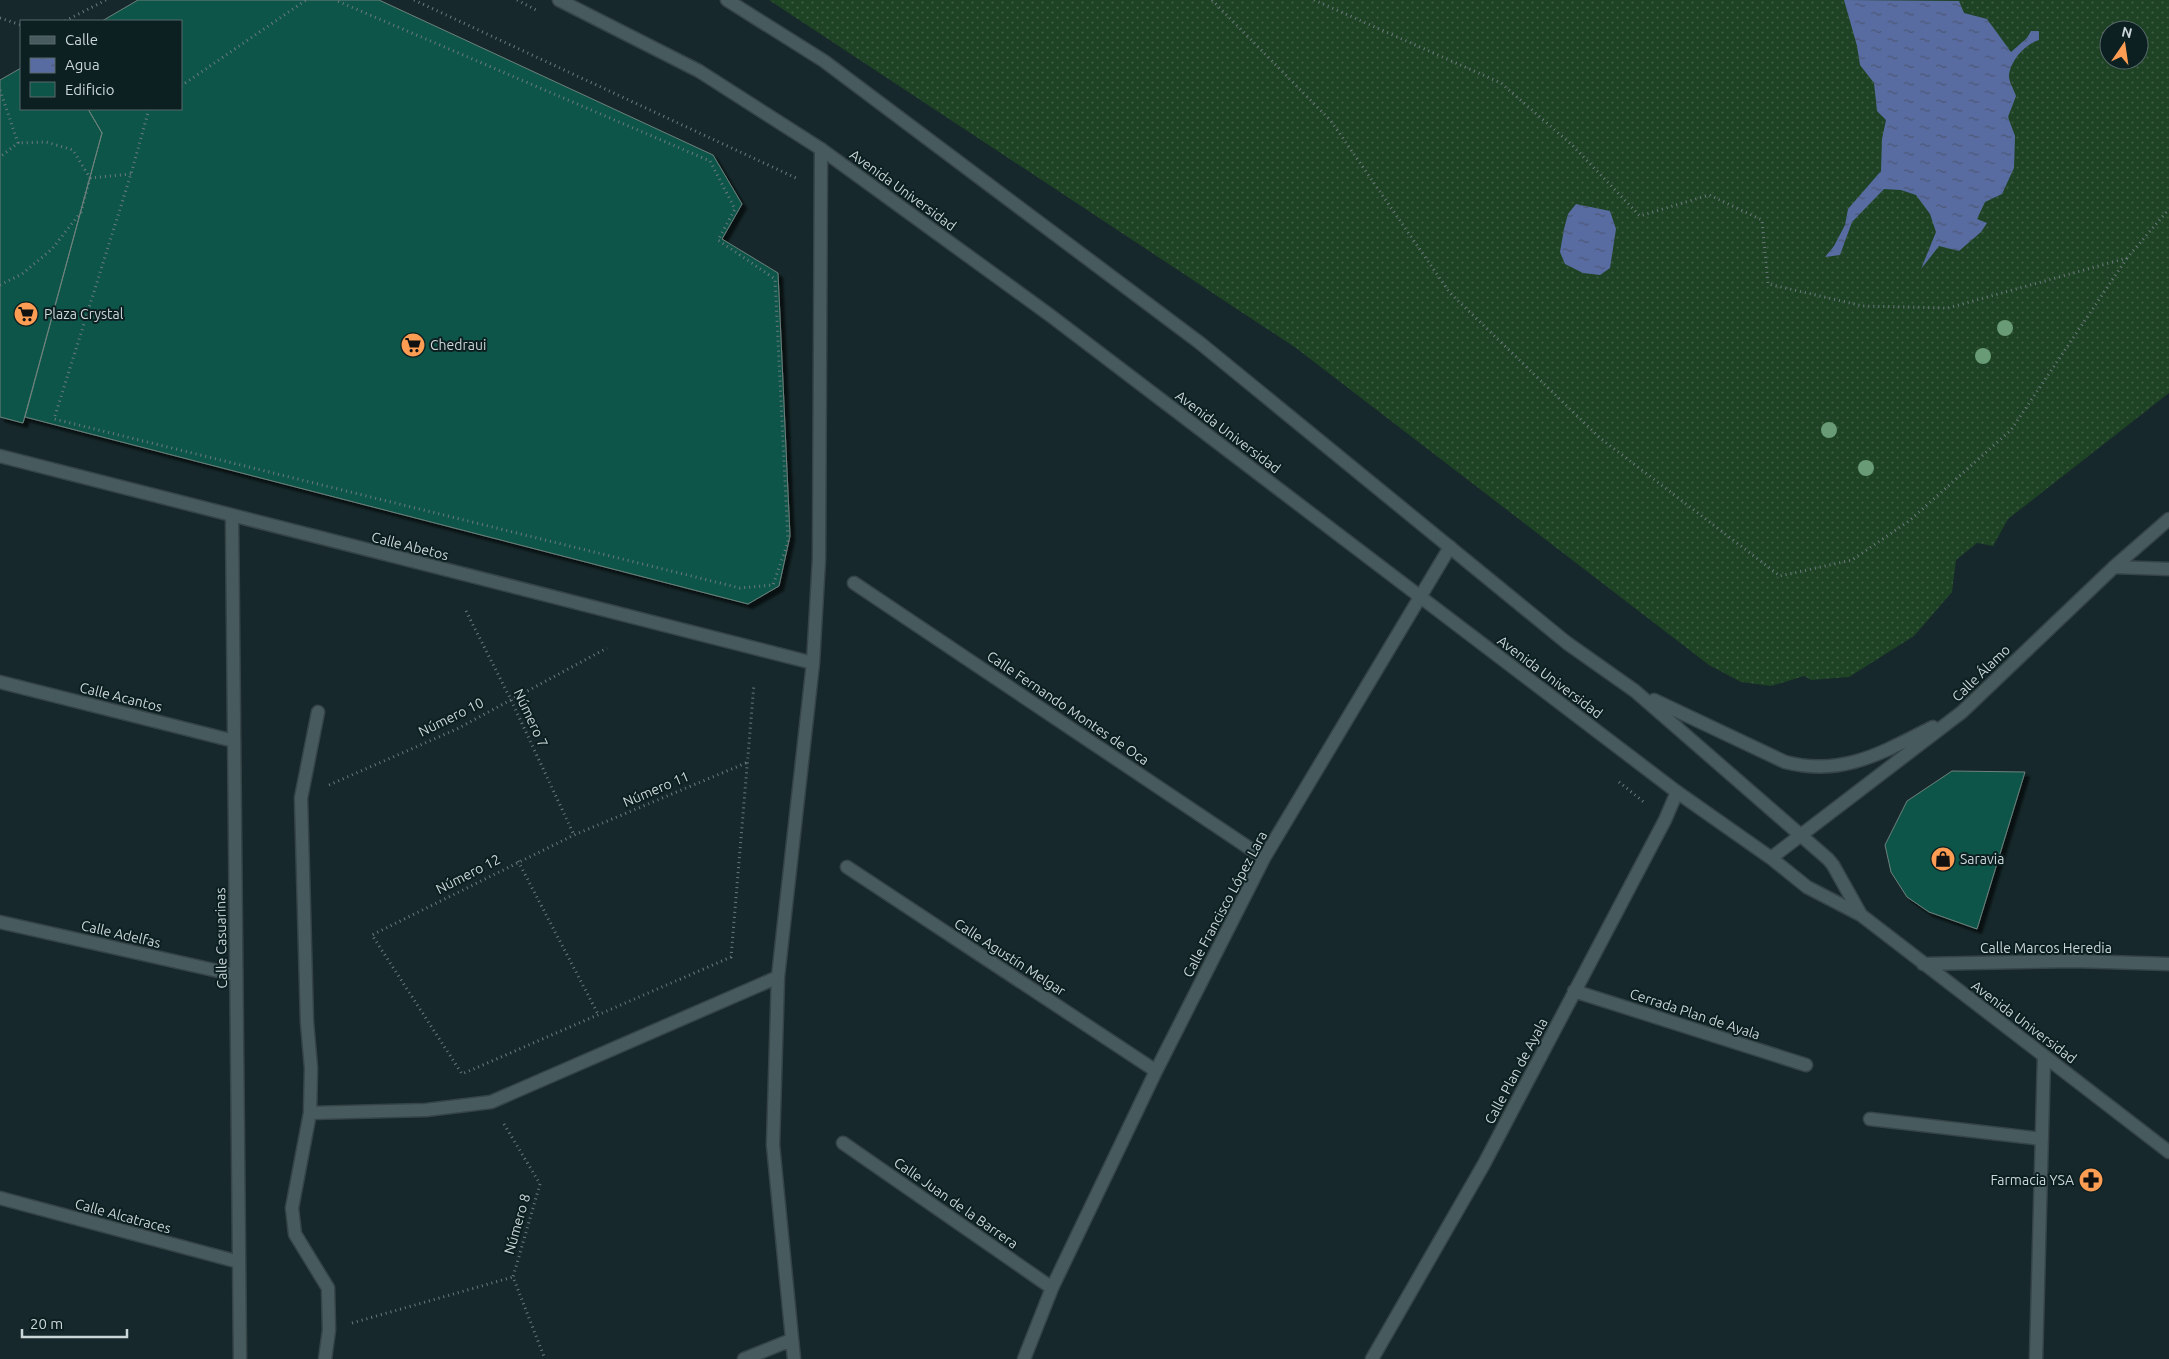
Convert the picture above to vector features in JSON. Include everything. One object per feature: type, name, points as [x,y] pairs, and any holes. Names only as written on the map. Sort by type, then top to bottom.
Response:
[{"type":"street","name":"Avenida Universidad","points":[[559,0],[699,71],[821,149],[1051,316],[1677,792],[1771,858],[1807,887],[1861,915],[2169,1152]]},
{"type":"street","name":"Avenida Universidad","points":[[727,0],[824,60],[1200,343],[1567,643],[1635,691],[1802,835],[1833,865],[1861,915]]},
{"type":"street","points":[[794,1359],[773,1145],[778,977],[813,663],[819,559],[821,149]]},
{"type":"street","name":"Calle Abetos","points":[[0,456],[813,663]]},
{"type":"street","name":"Calle Casuarinas","points":[[232,516],[240,1359]]},
{"type":"street","name":"Calle Álamo","points":[[1771,858],[1962,712],[2114,567],[2169,520]]},
{"type":"street","name":"Calle Francisco López Lara","points":[[1024,1359],[1052,1288],[1156,1071],[1264,858],[1450,548]]},
{"type":"street","points":[[2114,567],[2169,569]]},
{"type":"street","name":"Calle Fernando Montes de Oca","points":[[854,583],[1264,858]]},
{"type":"street","name":"Calle Acantos","points":[[0,682],[234,741]]},
{"type":"street","points":[[1635,691],[1768,755],[1803,767],[1828,768],[1850,764],[1908,739],[1962,712]]},
{"type":"street","points":[[318,712],[300,798],[307,1012],[311,1068],[310,1113],[292,1208],[295,1234],[328,1288],[329,1330],[325,1359]]},
{"type":"street","name":"Calle Plan de Ayala","points":[[1372,1359],[1484,1164],[1665,820],[1677,792]]},
{"type":"street","name":"Calle Agustín Melgar","points":[[847,867],[1156,1071]]},
{"type":"street","name":"Calle Adelfas","points":[[0,922],[236,975]]},
{"type":"street","name":"Calle Marcos Heredia","points":[[1923,964],[2076,961],[2169,964]]},
{"type":"street","points":[[310,1113],[426,1110],[491,1102],[778,977]]},
{"type":"street","name":"Cerrada Plan de Ayala","points":[[1574,991],[1806,1065]]},
{"type":"street","points":[[2036,1359],[2044,1057]]},
{"type":"street","points":[[1870,1119],[2042,1139]]},
{"type":"street","name":"Calle Juan de la Barrera","points":[[843,1143],[1052,1288]]},
{"type":"street","name":"Calle Alcatraces","points":[[0,1198],[239,1262]]},
{"type":"street","points":[[744,1359],[791,1340]]},
{"type":"path","points":[[67,20],[106,0]]},
{"type":"path","points":[[182,85],[306,0]]},
{"type":"path","points":[[149,110],[132,174],[54,419],[740,588],[773,585],[788,542],[775,279],[718,240],[735,209],[710,161],[335,0]]},
{"type":"path","points":[[414,0],[821,189]]},
{"type":"path","points":[[517,0],[543,14]]},
{"type":"path","points":[[1212,0],[1331,121],[1450,293],[1600,438],[1780,576],[1852,560],[1909,521],[2011,430],[2127,258],[2169,209]]},
{"type":"path","points":[[1314,0],[1501,83],[1572,145],[1640,216],[1709,195],[1762,220],[1768,284],[1863,306],[1948,308],[2127,258]]},
{"type":"path","points":[[0,18],[20,25]]},
{"type":"path","points":[[0,90],[18,143]]},
{"type":"path","points":[[0,157],[18,143],[46,142],[73,150],[90,178],[81,212],[52,249],[22,274],[0,285]]},
{"type":"path","points":[[90,178],[132,174]]},
{"type":"path","name":"Número 7","points":[[466,611],[511,700],[574,835]]},
{"type":"path","name":"Número 10","points":[[300,798],[457,729],[607,648]]},
{"type":"path","points":[[518,861],[599,1016],[731,957],[754,684]]},
{"type":"path","name":"Número 11","points":[[574,835],[746,763]]},
{"type":"path","points":[[1614,778],[1665,820]]},
{"type":"path","name":"Número 12","points":[[574,835],[518,861],[372,935],[462,1074],[599,1016]]},
{"type":"path","name":"Número 8","points":[[491,1102],[540,1184],[513,1277]]},
{"type":"path","points":[[329,1330],[513,1277],[544,1359]]},
{"type":"green space","points":[[769,0],[2169,0],[2169,393],[2008,519],[1993,546],[1977,543],[1956,560],[1952,592],[1914,636],[1849,677],[1811,680],[1804,676],[1771,686],[1741,682],[1709,665],[1296,348]]},
{"type":"water","points":[[1844,0],[1959,1],[1964,13],[1987,19],[2011,52],[2027,38],[2031,31],[2039,31],[2039,40],[2029,45],[2019,54],[2010,70],[2009,78],[2016,96],[2008,117],[2015,136],[2014,168],[2002,194],[1985,202],[1977,219],[1987,223],[1981,232],[1959,251],[1939,246],[1921,269],[1936,232],[1930,214],[1916,195],[1901,190],[1884,189],[1852,222],[1840,255],[1825,257],[1834,246],[1845,225],[1848,209],[1881,171],[1882,139],[1886,120],[1877,111],[1874,83],[1860,65],[1857,46]]},
{"type":"water","points":[[1576,204],[1610,211],[1616,229],[1610,268],[1600,275],[1583,273],[1565,264],[1560,252],[1568,214]]},
{"type":"building","name":"Chedraui","points":[[138,0],[379,0],[713,155],[742,204],[722,239],[778,273],[790,536],[779,586],[748,604],[25,417],[102,133],[89,110],[182,110],[182,20],[104,20]]},
{"type":"building","name":"Plaza Crystal","points":[[20,69],[20,110],[89,110],[102,133],[23,423],[0,417],[0,80]]},
{"type":"building","name":"Saravia","points":[[1952,771],[2025,772],[1977,929],[1929,912],[1907,897],[1891,872],[1885,845],[1907,801]]},
{"type":"place","name":"Plaza Crystal","points":[[26,314]]},
{"type":"place","name":"Chedraui","points":[[413,345]]},
{"type":"place","name":"Saravia","points":[[1943,859]]},
{"type":"place","name":"Farmacia YSA","points":[[2091,1180]]}]
